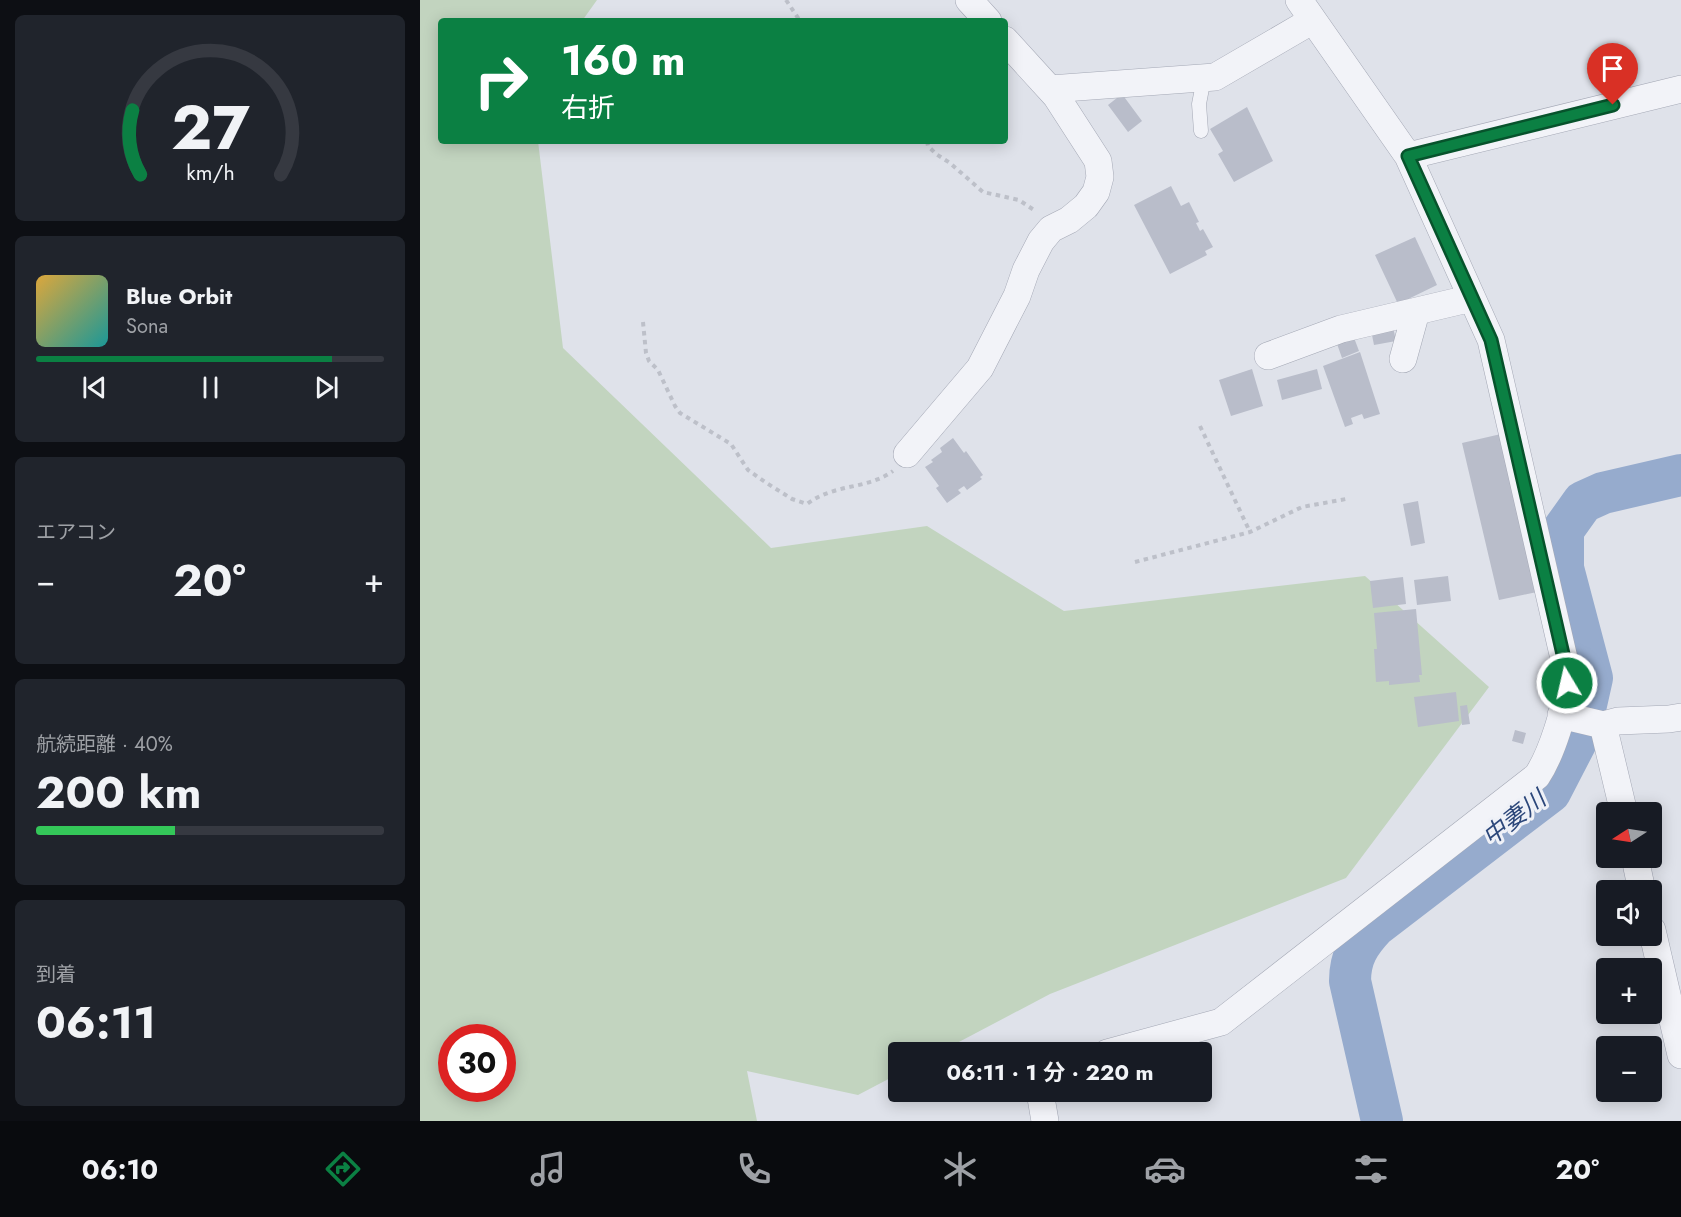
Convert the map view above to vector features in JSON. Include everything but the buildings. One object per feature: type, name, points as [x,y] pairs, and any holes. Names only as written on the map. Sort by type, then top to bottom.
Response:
[{"type":"street","points":[[969,0],[985,18]]},
{"type":"street","points":[[1050,89],[1215,77],[1306,10],[1408,156],[1491,340],[1565,663],[1567,683],[1581,720],[1619,802]]},
{"type":"street","points":[[907,454],[980,368],[1017,296],[1026,270],[1041,241],[1051,229],[1069,220],[1086,206],[1096,192],[1100,177],[1098,160],[1088,144],[1050,89],[1008,42]]},
{"type":"street","points":[[1408,156],[1681,89]]},
{"type":"street","points":[[1268,356],[1341,329],[1472,298]]},
{"type":"street","points":[[1403,359],[1416,312]]},
{"type":"street","points":[[1581,720],[1618,721],[1681,717]]},
{"type":"street","points":[[1147,1042],[1221,1022],[1232,1015],[1538,776],[1546,762],[1581,720]]},
{"type":"street","points":[[1656,946],[1681,1055]]},
{"type":"street","points":[[1042,1102],[1045,1121]]},
{"type":"lane","points":[[1201,131],[1199,104],[1204,78]]},
{"type":"path","points":[[786,0],[798,18]]},
{"type":"path","points":[[928,144],[936,154],[950,163],[983,192],[1019,200],[1031,207],[1051,229]]},
{"type":"path","points":[[643,322],[649,361],[658,370],[680,413],[731,444],[748,470],[792,499],[807,504],[817,496],[842,487],[878,481],[892,472],[907,454]]},
{"type":"path","points":[[1200,426],[1250,532]]},
{"type":"path","points":[[1135,562],[1250,532],[1302,507],[1346,499]]},
{"type":"green space","points":[[420,0],[597,0],[584,18],[438,18],[438,144],[538,144],[563,348],[771,548],[927,526],[1064,611],[1365,576],[1489,687],[1346,878],[1050,994],[959,1042],[888,1042],[888,1079],[858,1095],[747,1071],[757,1121],[420,1121]]},
{"type":"waterway","name":"中妻川","points":[[1382,1121],[1350,981],[1356,951],[1375,926],[1550,792],[1579,736],[1592,678],[1563,568],[1563,530],[1583,502],[1603,493],[1681,475]]},
{"type":"route","points":[[1567,683],[1565,663],[1491,340],[1408,156],[1613,105]]}]
